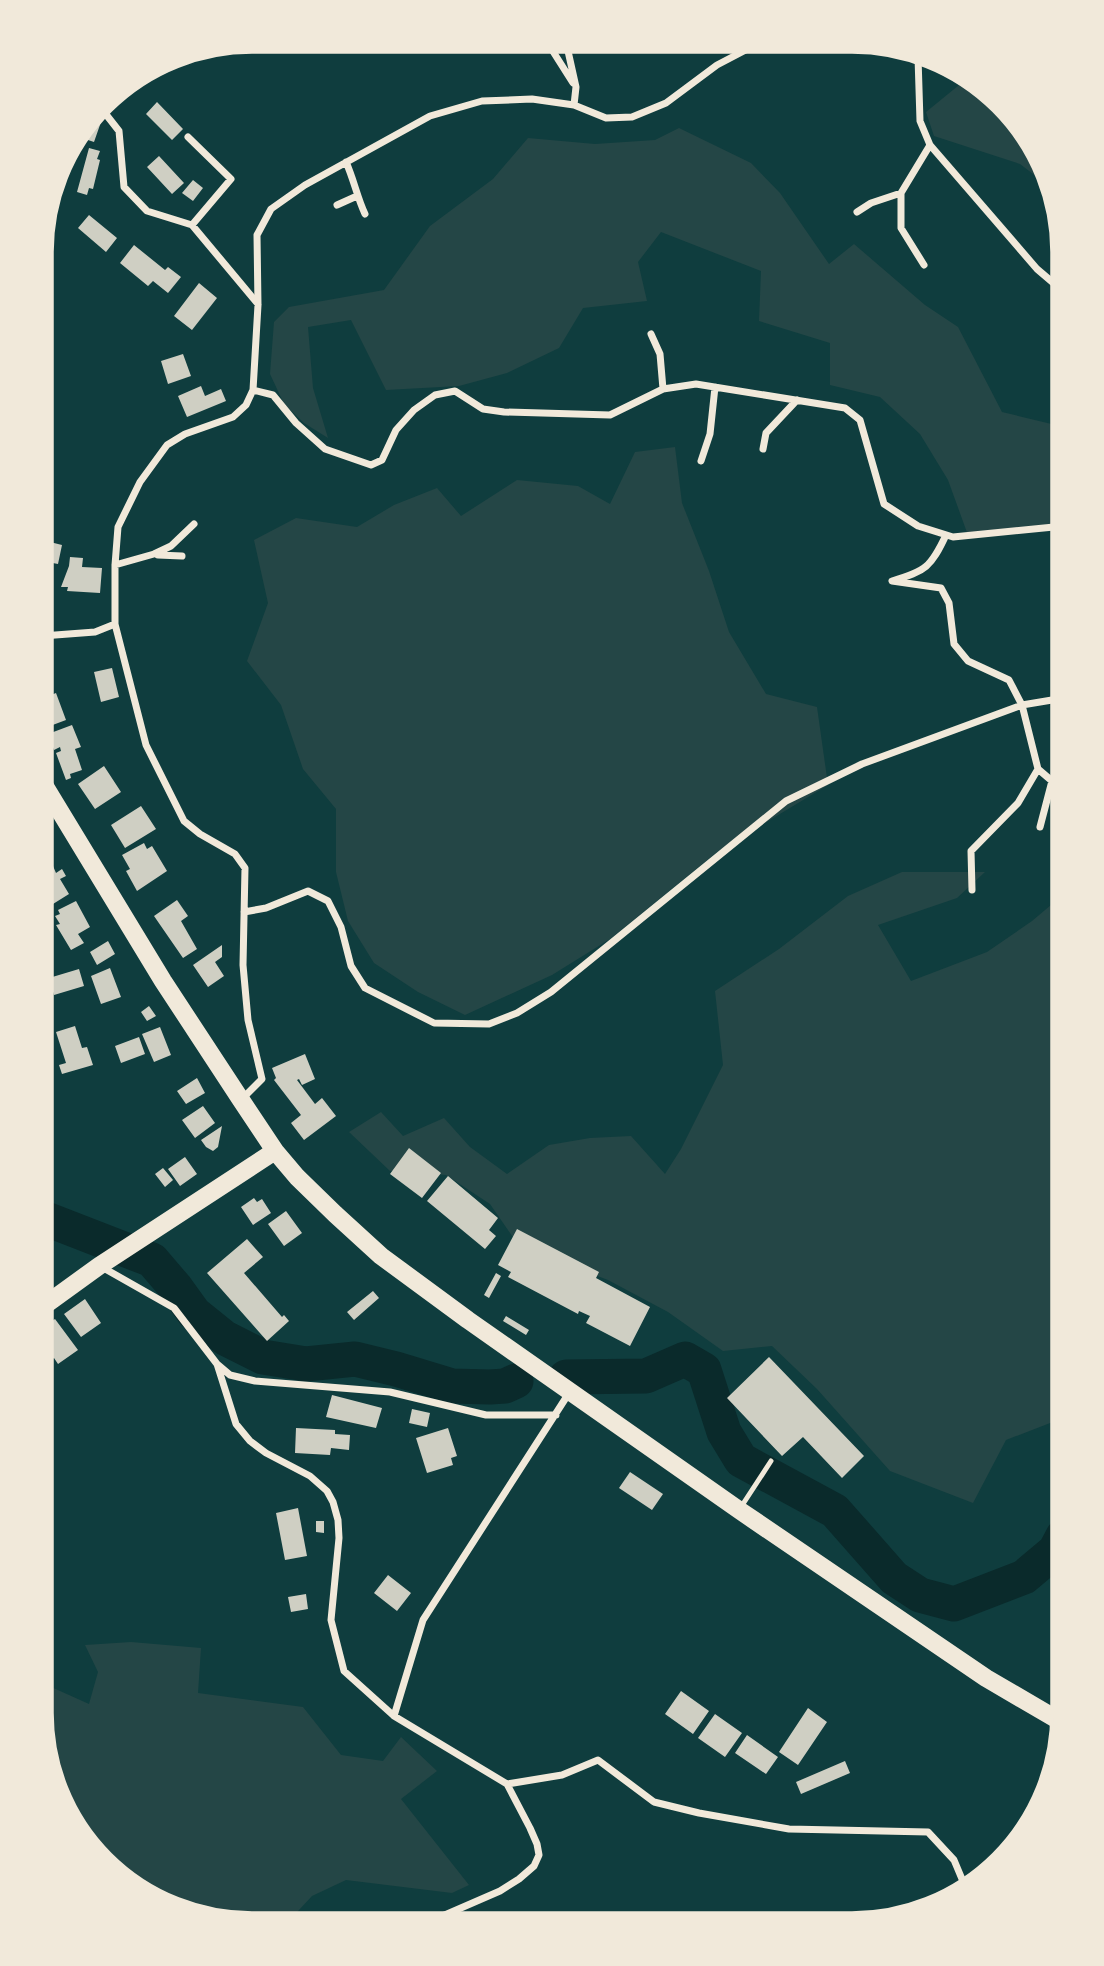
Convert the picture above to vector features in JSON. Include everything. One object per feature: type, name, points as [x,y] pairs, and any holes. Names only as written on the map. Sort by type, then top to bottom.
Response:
[{"type":"highway","points":[[52,798],[163,981],[275,1151],[308,1188],[381,1256],[739,1510],[986,1678],[1051,1716]]},
{"type":"highway","points":[[52,1300],[275,1151]]},
{"type":"street","points":[[554,53],[576,87]]},
{"type":"street","points":[[568,53],[576,87],[574,105]]},
{"type":"street","points":[[241,1101],[262,1079],[248,1020],[243,965],[245,869],[235,854],[200,834],[184,821],[146,745],[115,624],[115,565],[118,527],[140,482],[167,445],[185,434],[233,417],[246,405],[253,390],[258,305],[257,235],[271,209],[305,185],[430,116],[482,101],[532,99],[574,105],[606,118],[632,117],[666,103],[717,65],[740,53]]},
{"type":"street","points":[[918,64],[920,121],[930,145],[1037,269],[1052,282]]},
{"type":"street","points":[[107,116],[119,131],[124,187],[147,211],[192,225],[258,305]]},
{"type":"street","points":[[188,137],[230,179],[192,225]]},
{"type":"street","points":[[924,265],[901,228],[901,193],[930,145]]},
{"type":"street","points":[[346,162],[365,214]]},
{"type":"street","points":[[857,212],[871,203],[901,193]]},
{"type":"street","points":[[337,205],[357,196]]},
{"type":"street","points":[[651,334],[660,354],[663,389]]},
{"type":"street","points":[[253,390],[272,395],[296,423],[325,449],[371,466],[382,460],[396,430],[414,410],[435,395],[455,391],[483,409],[504,412],[610,415],[663,389],[695,384],[845,408],[860,420],[884,504],[918,526],[953,537],[1052,527]]},
{"type":"street","points":[[701,461],[709,434],[715,387]]},
{"type":"street","points":[[763,449],[766,433],[797,400]]},
{"type":"street","points":[[115,565],[154,555],[171,546],[194,524]]},
{"type":"street","points":[[946,535],[935,559],[918,573],[892,581],[941,588],[949,603],[954,644],[968,661],[1009,680],[1023,705],[1038,769],[1052,781]]},
{"type":"street","points":[[154,555],[182,556]]},
{"type":"street","points":[[52,635],[95,632],[115,624]]},
{"type":"street","points":[[244,912],[267,908],[307,891],[328,901],[341,927],[351,965],[365,988],[434,1023],[489,1024],[517,1013],[551,992],[786,801],[862,764],[1023,705],[1052,700]]},
{"type":"street","points":[[972,890],[971,851],[1018,803],[1038,769]]},
{"type":"street","points":[[1040,827],[1052,782]]},
{"type":"street","points":[[104,1263],[174,1308],[217,1364],[230,1375],[255,1381],[390,1392],[486,1415],[556,1415]]},
{"type":"street","points":[[217,1364],[236,1424],[250,1441],[266,1453],[310,1476],[327,1491],[334,1503],[339,1538],[331,1620],[344,1671],[394,1716],[507,1784],[537,1844],[539,1855],[534,1866],[519,1879],[500,1891],[449,1913]]},
{"type":"street","points":[[394,1716],[423,1620],[570,1391]]},
{"type":"street","points":[[507,1784],[562,1775],[598,1760],[654,1802],[699,1813],[789,1829],[928,1832],[954,1860],[963,1880]]},
{"type":"lane","points":[[739,1510],[771,1461]]},
{"type":"shaded area","points":[[960,84],[963,86],[1002,121],[1018,141],[1036,176],[1020,164],[934,136],[926,112]]},
{"type":"shaded area","points":[[679,128],[751,163],[780,193],[829,264],[854,244],[925,305],[958,327],[1002,412],[1052,424],[1052,527],[969,538],[948,480],[920,434],[880,397],[830,385],[830,343],[759,321],[761,271],[661,232],[638,262],[647,301],[583,308],[559,348],[507,373],[459,386],[386,390],[351,320],[308,327],[313,388],[328,438],[304,423],[284,404],[270,374],[274,322],[289,307],[384,290],[430,226],[493,179],[528,138],[595,144],[655,140]]},
{"type":"shaded area","points":[[675,447],[682,503],[729,632],[766,694],[817,707],[828,785],[717,852],[610,939],[552,975],[465,1015],[418,992],[374,963],[348,921],[336,872],[336,809],[303,769],[281,705],[247,661],[268,603],[254,540],[296,518],[357,527],[394,505],[437,488],[461,516],[517,480],[578,486],[610,504],[635,452]]},
{"type":"shaded area","points":[[902,872],[985,872],[957,898],[878,925],[911,981],[987,952],[1052,904],[1051,1423],[1006,1440],[973,1503],[890,1471],[817,1389],[772,1346],[723,1351],[668,1312],[608,1280],[519,1246],[490,1204],[446,1175],[390,1171],[349,1132],[381,1112],[403,1136],[444,1118],[470,1147],[507,1174],[549,1145],[590,1138],[631,1136],[665,1174],[681,1149],[723,1065],[715,991],[779,949],[848,896]]},
{"type":"shaded area","points":[[131,1642],[201,1648],[198,1693],[303,1707],[341,1755],[383,1761],[401,1737],[437,1771],[401,1799],[469,1885],[452,1893],[346,1880],[312,1896],[296,1913],[226,1912],[201,1907],[152,1887],[111,1855],[86,1825],[63,1778],[56,1753],[52,1687],[89,1704],[98,1672],[85,1645]]},
{"type":"building","points":[[157,102],[183,129],[172,140],[146,114]]},
{"type":"building","points":[[101,122],[94,142],[87,140]]},
{"type":"building","points":[[89,148],[100,151],[97,159],[100,160],[93,189],[89,188],[87,195],[77,192]]},
{"type":"building","points":[[159,156],[184,183],[172,194],[147,167]]},
{"type":"building","points":[[193,180],[203,188],[193,201],[182,193]]},
{"type":"building","points":[[89,215],[117,238],[106,252],[78,228]]},
{"type":"building","points":[[134,245],[165,270],[168,267],[181,277],[168,293],[153,281],[148,286],[120,263]]},
{"type":"building","points":[[199,283],[217,298],[192,330],[174,316]]},
{"type":"building","points":[[183,354],[191,376],[168,384],[161,361]]},
{"type":"building","points":[[201,386],[205,396],[221,389],[226,401],[187,417],[178,396]]},
{"type":"building","points":[[52,542],[62,545],[58,564],[52,563]]},
{"type":"building","points":[[70,557],[83,558],[82,567],[102,568],[100,593],[67,591],[68,587],[61,587]]},
{"type":"building","points":[[112,668],[119,697],[101,702],[94,672]]},
{"type":"building","points":[[56,693],[66,720],[52,725],[52,695]]},
{"type":"building","points":[[72,725],[81,747],[75,749],[82,770],[70,774],[71,778],[66,780],[56,753],[61,751],[60,747],[54,750],[52,732]]},
{"type":"building","points":[[104,766],[121,792],[95,809],[78,784]]},
{"type":"building","points":[[141,806],[156,829],[125,848],[111,825]]},
{"type":"building","points":[[144,843],[147,849],[152,846],[167,871],[137,891],[126,871],[130,869],[122,855]]},
{"type":"building","points":[[52,867],[56,873],[62,869],[66,876],[60,879],[69,894],[52,905]]},
{"type":"building","points":[[177,900],[188,916],[181,921],[197,949],[183,958],[154,916]]},
{"type":"building","points":[[76,901],[90,927],[78,934],[84,943],[71,950],[56,925],[60,924],[55,916],[60,914],[58,910]]},
{"type":"building","points":[[108,941],[115,954],[97,965],[90,952]]},
{"type":"building","points":[[222,945],[222,957],[215,962],[224,976],[208,987],[193,965]]},
{"type":"building","points":[[110,968],[121,997],[101,1004],[91,976]]},
{"type":"building","points":[[79,969],[84,986],[54,995],[52,977]]},
{"type":"building","points":[[149,1006],[156,1016],[147,1021],[141,1012]]},
{"type":"building","points":[[75,1026],[82,1048],[87,1047],[93,1065],[62,1074],[59,1065],[66,1063],[56,1032]]},
{"type":"building","points":[[160,1027],[171,1055],[154,1062],[142,1034]]},
{"type":"building","points":[[139,1037],[145,1054],[121,1063],[115,1046]]},
{"type":"building","points":[[305,1054],[315,1079],[302,1085],[299,1079],[297,1080],[315,1104],[322,1098],[336,1116],[304,1140],[291,1123],[301,1115],[274,1080],[276,1078],[272,1068]]},
{"type":"building","points":[[197,1078],[205,1093],[186,1104],[177,1091]]},
{"type":"building","points":[[203,1106],[215,1123],[195,1138],[182,1120]]},
{"type":"building","points":[[222,1126],[218,1147],[213,1151],[201,1140]]},
{"type":"building","points":[[409,1148],[441,1173],[422,1198],[390,1174]]},
{"type":"building","points":[[185,1157],[197,1174],[180,1186],[168,1169]]},
{"type":"building","points":[[163,1168],[173,1180],[165,1187],[155,1174]]},
{"type":"building","points":[[448,1176],[498,1218],[489,1230],[496,1236],[485,1249],[427,1201]]},
{"type":"building","points":[[254,1198],[257,1202],[262,1199],[271,1213],[253,1225],[241,1207]]},
{"type":"building","points":[[286,1211],[302,1233],[284,1246],[268,1224]]},
{"type":"building","points":[[517,1229],[599,1272],[596,1278],[650,1307],[630,1346],[586,1323],[590,1316],[579,1311],[578,1314],[508,1277],[511,1272],[498,1265]]},
{"type":"building","points":[[247,1239],[263,1257],[244,1273],[282,1317],[284,1315],[289,1321],[267,1341],[207,1273]]},
{"type":"building","points":[[496,1273],[501,1276],[489,1298],[484,1295]]},
{"type":"building","points":[[373,1291],[379,1298],[354,1320],[347,1312]]},
{"type":"building","points":[[85,1299],[101,1323],[81,1337],[64,1314]]},
{"type":"building","points":[[506,1316],[529,1330],[526,1335],[503,1321]]},
{"type":"building","points":[[55,1319],[78,1350],[58,1364],[54,1358],[52,1359],[52,1321]]},
{"type":"building","points":[[769,1357],[864,1456],[842,1478],[803,1437],[782,1456],[727,1398]]},
{"type":"building","points":[[332,1395],[382,1408],[376,1428],[326,1417]]},
{"type":"building","points":[[412,1409],[430,1413],[427,1427],[409,1423]]},
{"type":"building","points":[[296,1428],[335,1430],[335,1434],[350,1435],[349,1450],[331,1448],[330,1455],[295,1453]]},
{"type":"building","points":[[448,1428],[457,1456],[451,1458],[453,1465],[427,1473],[416,1438]]},
{"type":"building","points":[[630,1472],[663,1494],[652,1510],[619,1488]]},
{"type":"building","points":[[298,1508],[307,1556],[285,1560],[276,1513]]},
{"type":"building","points":[[316,1521],[324,1521],[324,1533],[316,1532]]},
{"type":"building","points":[[388,1575],[411,1593],[397,1611],[374,1593]]},
{"type":"building","points":[[306,1594],[308,1609],[291,1612],[288,1597]]},
{"type":"building","points":[[681,1691],[709,1711],[693,1734],[665,1714]]},
{"type":"building","points":[[808,1708],[827,1722],[798,1765],[779,1752]]},
{"type":"building","points":[[715,1714],[742,1733],[725,1757],[698,1738]]},
{"type":"building","points":[[747,1735],[778,1757],[766,1774],[735,1753]]},
{"type":"building","points":[[845,1761],[850,1773],[801,1794],[796,1782]]},
{"type":"waterway","points":[[52,1221],[152,1260],[194,1313],[225,1338],[263,1357],[306,1364],[355,1359],[452,1386],[505,1386],[516,1381]]},
{"type":"waterway","points":[[566,1377],[646,1376],[685,1359],[704,1370],[724,1432],[741,1460],[835,1511],[894,1578],[920,1595],[954,1604],[1024,1577],[1051,1554]]}]
